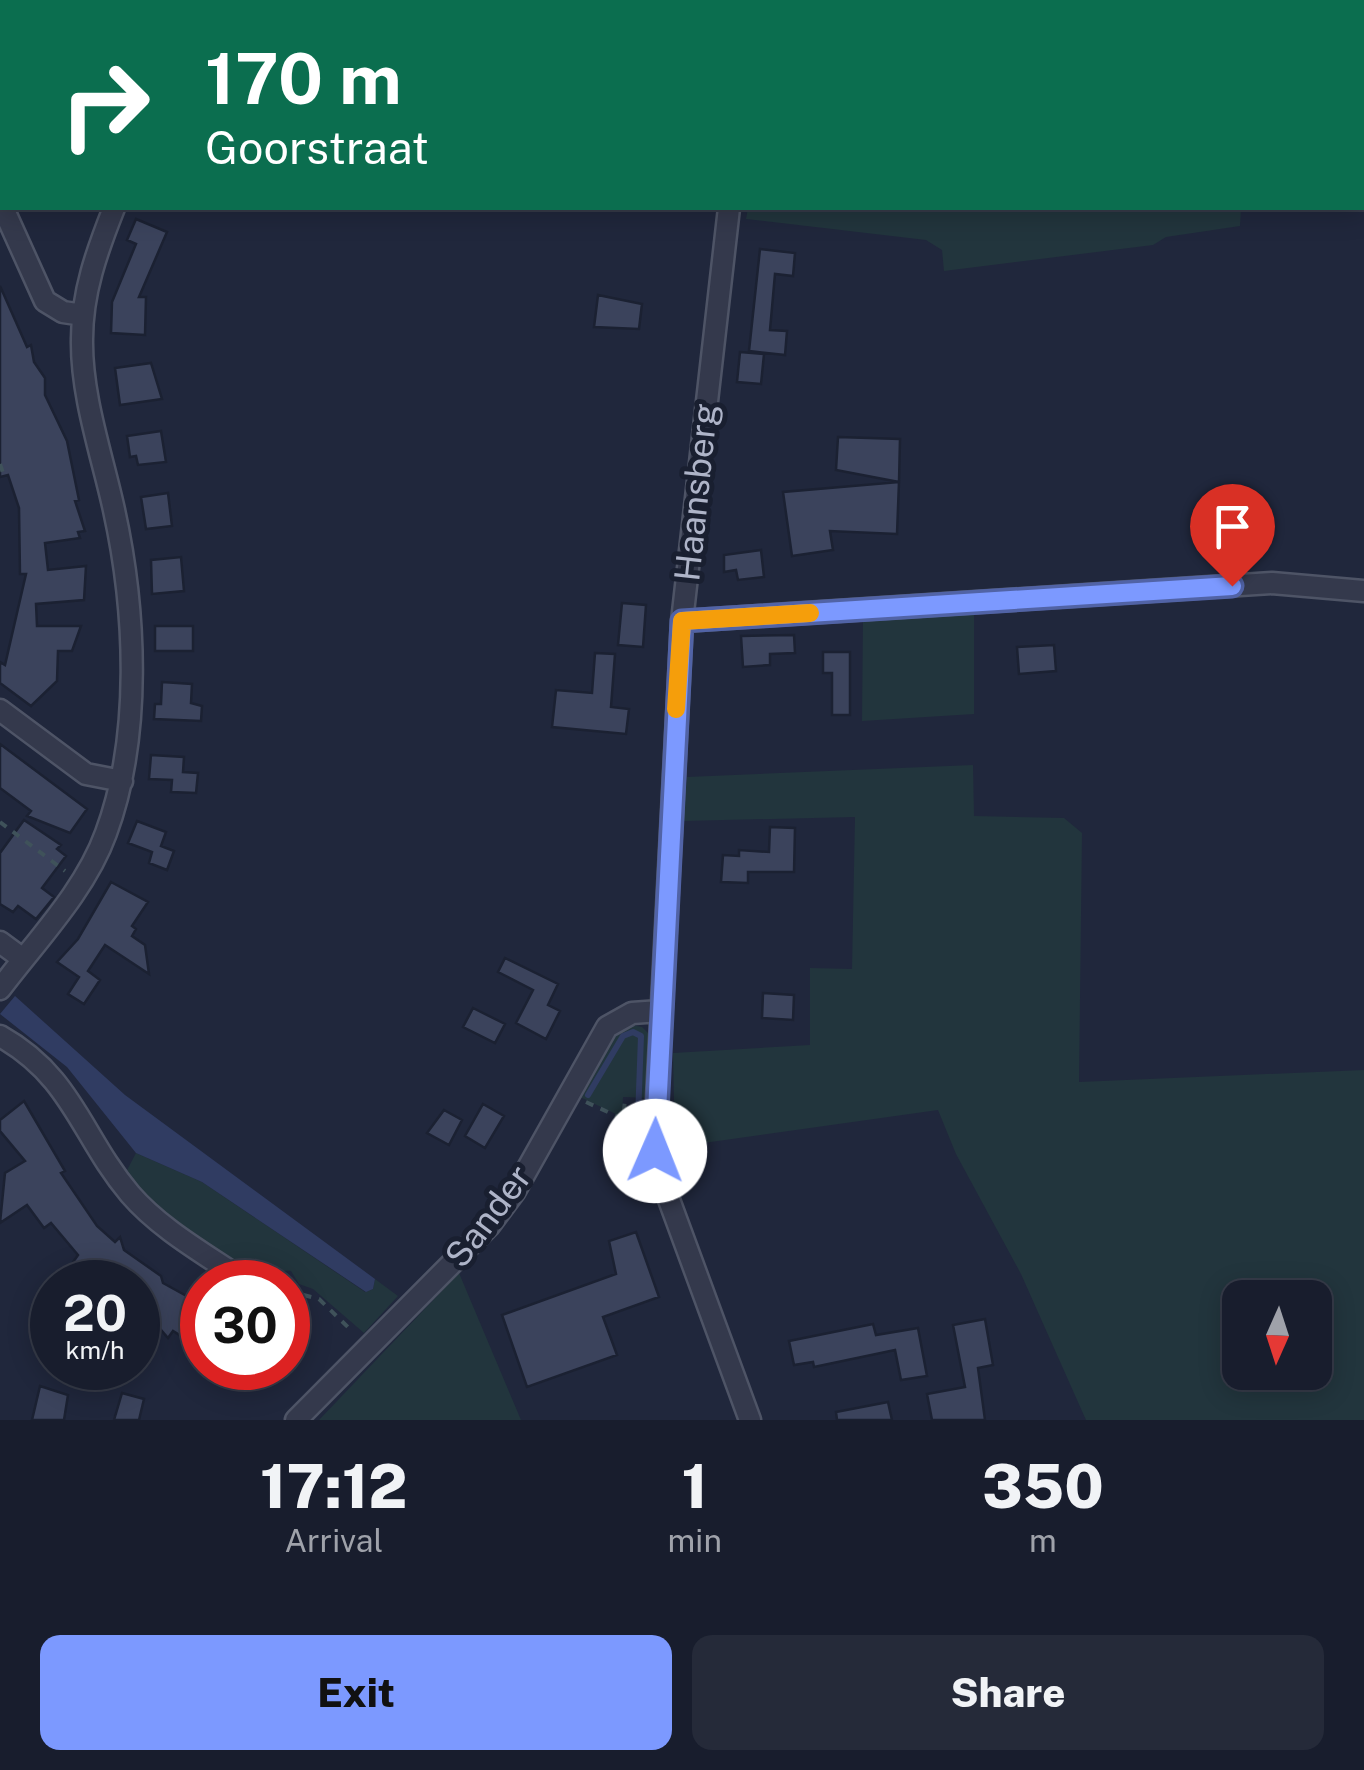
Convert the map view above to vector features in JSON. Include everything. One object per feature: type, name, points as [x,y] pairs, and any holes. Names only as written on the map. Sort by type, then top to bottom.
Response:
[{"type":"street","points":[[5,210],[45,301],[63,312],[83,316]]},
{"type":"street","points":[[0,989],[81,882],[105,836],[122,781],[130,718],[130,651],[117,522],[82,371],[83,316],[93,262],[113,210]]},
{"type":"street","name":"Haansberg","points":[[728,210],[682,621],[660,1011],[658,1164],[750,1420]]},
{"type":"street","points":[[682,621],[1272,583],[1364,591]]},
{"type":"street","points":[[0,710],[86,774],[122,781]]},
{"type":"street","points":[[0,942],[22,959]]},
{"type":"street","name":"Sander","points":[[296,1420],[489,1226],[516,1190],[607,1027],[632,1014],[660,1011]]},
{"type":"street","points":[[0,1036],[64,1088],[128,1192],[148,1212],[215,1260]]},
{"type":"path","points":[[0,464],[4,476]]},
{"type":"path","points":[[0,822],[81,882]]},
{"type":"path","points":[[568,1094],[623,1120],[626,1100]]},
{"type":"path","points":[[310,1297],[318,1299],[368,1350]]},
{"type":"shaded area","points":[[748,210],[1241,210],[1240,226],[1166,237],[1153,245],[944,271],[942,250],[926,240],[746,219]]},
{"type":"shaded area","points":[[974,611],[974,714],[862,721],[863,617]]},
{"type":"shaded area","points":[[973,765],[974,816],[1064,818],[1082,833],[1079,1082],[1364,1070],[1364,1420],[1086,1420],[1021,1274],[956,1154],[938,1110],[675,1147],[673,1053],[810,1045],[810,968],[852,969],[855,817],[683,821],[687,777]]},
{"type":"shaded area","points":[[632,1025],[642,1027],[650,1035],[648,1098],[623,1097],[622,1117],[576,1095],[611,1035]]},
{"type":"shaded area","points":[[136,1153],[202,1182],[365,1292],[373,1289],[375,1279],[398,1296],[364,1333],[310,1288],[310,1260],[221,1260],[185,1232],[126,1172]]},
{"type":"shaded area","points":[[459,1273],[521,1420],[319,1420]]},
{"type":"water","points":[[15,996],[125,1095],[375,1279],[373,1289],[366,1292],[202,1182],[136,1153],[67,1067],[0,1014]]},
{"type":"building","points":[[136,219],[167,232],[139,297],[146,297],[145,335],[111,333],[112,302],[136,244],[127,240]]},
{"type":"building","points":[[760,249],[795,253],[793,276],[775,274],[770,330],[787,331],[785,355],[749,351]]},
{"type":"building","points":[[0,286],[27,347],[31,345],[34,362],[45,378],[45,395],[67,441],[79,500],[75,501],[85,531],[78,532],[80,538],[45,543],[48,570],[86,566],[84,600],[36,604],[37,626],[81,626],[72,651],[58,651],[57,681],[31,706],[0,683],[0,662],[5,665],[26,574],[20,574],[19,508],[8,475],[0,477]]},
{"type":"building","points":[[598,295],[642,304],[639,329],[594,327]]},
{"type":"building","points":[[740,352],[764,354],[761,384],[737,382]]},
{"type":"building","points":[[151,363],[162,399],[120,405],[115,368]]},
{"type":"building","points":[[161,431],[166,462],[138,465],[136,456],[130,457],[127,436]]},
{"type":"building","points":[[838,437],[900,439],[899,482],[836,470]]},
{"type":"building","points":[[899,482],[897,534],[830,531],[833,550],[792,556],[783,492]]},
{"type":"building","points":[[168,493],[172,526],[146,529],[141,497]]},
{"type":"building","points":[[761,550],[764,577],[738,580],[736,570],[724,572],[724,555]]},
{"type":"building","points":[[181,557],[184,591],[152,594],[151,560]]},
{"type":"building","points":[[622,603],[646,605],[643,647],[618,645]]},
{"type":"building","points":[[155,626],[193,626],[193,651],[155,651]]},
{"type":"building","points":[[794,635],[795,653],[770,654],[770,665],[743,667],[741,636]]},
{"type":"building","points":[[1054,645],[1056,671],[1019,674],[1017,647]]},
{"type":"building","points":[[823,652],[850,652],[850,715],[832,715],[832,673],[823,673]]},
{"type":"building","points":[[595,653],[615,654],[611,707],[629,709],[626,734],[552,727],[556,690],[592,693]]},
{"type":"building","points":[[162,682],[192,684],[191,703],[202,706],[201,721],[154,719],[155,704],[161,704]]},
{"type":"building","points":[[0,744],[87,809],[70,833],[27,816],[31,811],[0,788]]},
{"type":"building","points":[[151,755],[184,757],[183,772],[198,773],[196,793],[171,792],[172,780],[149,779]]},
{"type":"building","points":[[24,820],[61,845],[57,849],[66,856],[42,888],[54,897],[36,919],[18,906],[13,912],[0,904],[0,853]]},
{"type":"building","points":[[137,821],[166,832],[161,846],[174,851],[167,870],[149,863],[152,852],[128,843]]},
{"type":"building","points":[[770,827],[795,828],[794,872],[748,872],[748,883],[721,882],[723,855],[739,856],[739,850],[769,852]]},
{"type":"building","points":[[111,882],[148,902],[132,926],[136,929],[132,936],[145,945],[149,974],[105,945],[88,971],[100,980],[84,1004],[68,994],[79,977],[57,962],[78,939]]},
{"type":"building","points":[[505,958],[558,984],[548,1005],[560,1011],[546,1039],[516,1023],[533,990],[498,972]]},
{"type":"building","points":[[763,993],[794,995],[793,1020],[762,1018]]},
{"type":"building","points":[[473,1008],[505,1024],[495,1043],[463,1027]]},
{"type":"building","points":[[24,1101],[65,1171],[61,1173],[97,1226],[115,1242],[120,1237],[124,1250],[138,1260],[74,1260],[78,1255],[51,1223],[44,1228],[27,1205],[0,1223],[5,1173],[25,1161],[0,1131],[0,1120]]},
{"type":"building","points":[[483,1104],[504,1116],[485,1148],[465,1136]]},
{"type":"building","points":[[444,1110],[462,1120],[449,1145],[427,1133]]},
{"type":"building","points":[[636,1232],[659,1297],[603,1317],[617,1355],[527,1387],[502,1315],[616,1274],[609,1241]]},
{"type":"building","points":[[160,1275],[163,1283],[180,1292],[180,1335],[173,1331],[168,1338],[160,1329]]},
{"type":"building","points":[[985,1319],[993,1365],[978,1368],[985,1420],[932,1420],[927,1394],[965,1387],[953,1325]]},
{"type":"building","points":[[873,1324],[876,1335],[918,1328],[927,1376],[901,1380],[895,1350],[814,1367],[813,1362],[794,1365],[789,1341]]},
{"type":"building","points":[[39,1390],[68,1395],[64,1420],[32,1420]]},
{"type":"building","points":[[122,1393],[144,1399],[139,1420],[114,1420]]},
{"type":"building","points":[[888,1402],[892,1420],[837,1420],[836,1412]]},
{"type":"waterway","points":[[588,1095],[623,1036],[633,1032],[641,1036],[636,1173]]},
{"type":"slow traffic","points":[[676,709],[682,621],[810,613]]},
{"type":"route","points":[[655,1151],[682,621],[1232,586]]}]
